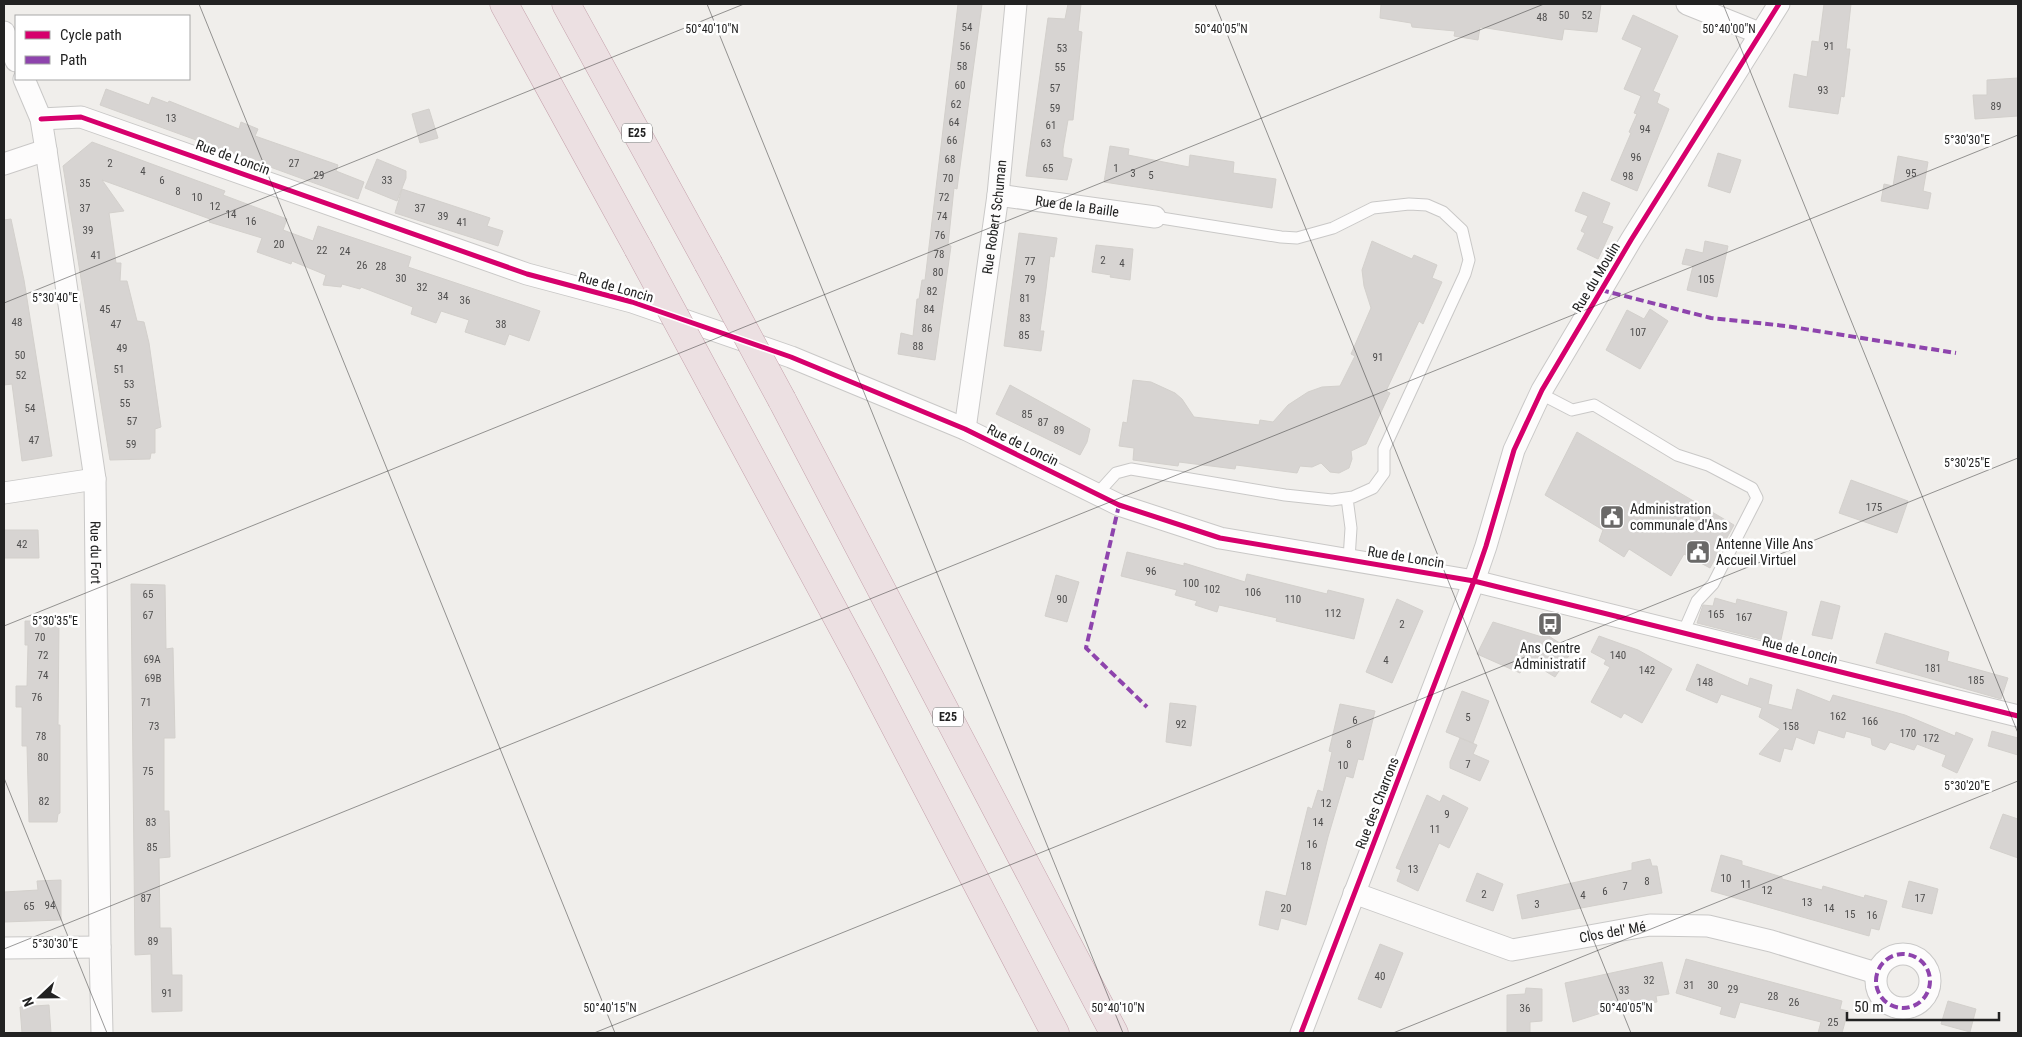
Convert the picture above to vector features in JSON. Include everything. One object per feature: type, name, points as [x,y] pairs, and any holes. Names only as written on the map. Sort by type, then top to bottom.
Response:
[{"type":"highway","points":[[504,4],[862,663],[1055,1033]]},
{"type":"highway","name":"E25","points":[[566,4],[782,400],[1114,1033]]},
{"type":"street","name":"Rue Robert Schuman","points":[[965,430],[998,196],[1016,4]]},
{"type":"street","points":[[1687,4],[1759,33]]},
{"type":"street","name":"Rue du Moulin","points":[[1474,581],[1514,450],[1541,394],[1631,240],[1759,33],[1779,4]]},
{"type":"street","points":[[4,32],[15,59]]},
{"type":"street","name":"Rue du Fort","points":[[24,80],[41,119],[95,479],[102,1033]]},
{"type":"street","name":"Rue de Loncin","points":[[41,119],[81,117],[152,140],[527,274],[632,302],[791,357],[965,430],[1119,505],[1220,538],[1474,581],[2018,716]]},
{"type":"street","points":[[4,164],[46,150]]},
{"type":"street","name":"Rue de la Baille","points":[[998,196],[1155,217]]},
{"type":"street","points":[[4,492],[95,479]]},
{"type":"street","name":"Rue des Charrons","points":[[1301,1033],[1474,581]]},
{"type":"street","name":"Clos del' Mé","points":[[1354,893],[1512,950],[1650,925],[1708,926],[1771,941],[1876,973]]},
{"type":"street","points":[[4,948],[100,947]]},
{"type":"lane","points":[[1097,494],[1116,473],[1131,469],[1285,495],[1332,500],[1347,498],[1374,488],[1384,473],[1384,449],[1466,274],[1469,260],[1462,230],[1443,212],[1426,206],[1409,204],[1373,208],[1333,228],[1297,238],[1281,238],[1155,217]]},
{"type":"lane","points":[[1541,394],[1572,410],[1594,405],[1677,455],[1708,465],[1752,488],[1756,498],[1713,584],[1697,601],[1683,632]]},
{"type":"lane","points":[[1347,498],[1351,528],[1349,559]]},
{"type":"building","points":[[958,4],[982,4],[957,189],[954,188],[948,245],[951,246],[935,360],[898,354],[901,333],[913,336],[917,299],[919,299],[922,280],[925,280]]},
{"type":"building","points":[[1068,4],[1081,4],[1078,31],[1082,32],[1073,120],[1068,120],[1063,149],[1063,157],[1072,159],[1067,180],[1026,176],[1048,18],[1065,19]]},
{"type":"building","points":[[1381,4],[1601,4],[1597,32],[1564,29],[1562,40],[1480,27],[1478,40],[1454,36],[1455,31],[1412,27],[1411,23],[1380,18]]},
{"type":"building","points":[[1824,4],[1851,4],[1846,49],[1850,49],[1844,97],[1841,96],[1838,114],[1789,107],[1794,74],[1807,77],[1812,41],[1819,42]]},
{"type":"building","points":[[1633,15],[1678,36],[1653,91],[1660,94],[1657,103],[1669,109],[1637,191],[1611,180],[1631,133],[1629,132],[1637,114],[1634,113],[1641,96],[1624,89],[1642,48],[1622,39]]},
{"type":"building","points":[[2018,78],[2018,116],[1975,119],[1973,95],[1987,95],[1987,80]]},
{"type":"building","points":[[106,89],[149,105],[152,97],[168,103],[169,101],[239,129],[241,122],[258,129],[255,136],[338,165],[336,171],[364,182],[358,199],[100,105]]},
{"type":"building","points":[[429,109],[438,138],[420,143],[412,114]]},
{"type":"building","points":[[92,142],[225,191],[223,195],[287,219],[283,230],[313,241],[318,226],[411,257],[408,267],[540,311],[529,341],[509,334],[505,345],[465,332],[469,320],[441,311],[436,323],[411,314],[413,307],[361,287],[360,289],[342,284],[341,287],[323,285],[326,275],[292,261],[291,264],[257,252],[262,238],[209,222],[210,219],[102,180],[124,211],[109,213],[116,263],[121,263],[120,281],[127,281],[137,321],[144,322],[149,343],[161,427],[155,429],[155,453],[151,453],[150,459],[110,460],[63,166]]},
{"type":"building","points":[[1110,146],[1129,149],[1128,155],[1189,167],[1190,155],[1234,162],[1233,173],[1276,179],[1272,208],[1104,182]]},
{"type":"building","points":[[1718,153],[1741,160],[1730,193],[1708,186]]},
{"type":"building","points":[[1898,156],[1928,162],[1923,191],[1931,193],[1928,209],[1881,201],[1884,184],[1893,186]]},
{"type":"building","points":[[377,159],[406,171],[406,178],[397,201],[365,188]]},
{"type":"building","points":[[402,189],[490,218],[487,226],[503,231],[498,246],[395,213]]},
{"type":"building","points":[[1583,192],[1610,203],[1602,223],[1613,227],[1598,259],[1577,249],[1585,233],[1581,231],[1588,216],[1575,211]]},
{"type":"building","points":[[11,219],[24,280],[52,456],[22,461],[12,384],[4,385],[4,220]]},
{"type":"building","points":[[1019,233],[1057,238],[1054,257],[1050,256],[1040,331],[1044,331],[1041,351],[1004,346]]},
{"type":"building","points":[[1372,241],[1412,259],[1414,255],[1437,265],[1432,278],[1442,282],[1423,324],[1419,321],[1386,391],[1390,393],[1366,444],[1351,451],[1352,459],[1349,468],[1339,473],[1330,472],[1321,463],[1312,467],[1300,466],[1297,473],[1236,465],[1235,469],[1179,462],[1178,466],[1133,460],[1134,448],[1119,446],[1123,422],[1127,423],[1133,380],[1151,382],[1175,393],[1182,399],[1194,417],[1259,425],[1260,420],[1273,422],[1288,405],[1308,392],[1322,387],[1340,386],[1355,356],[1351,354],[1371,308],[1364,286],[1362,270]]},
{"type":"building","points":[[1705,241],[1728,246],[1717,297],[1687,290],[1693,266],[1682,264],[1686,249],[1703,253]]},
{"type":"building","points":[[1096,245],[1133,249],[1130,280],[1092,272]]},
{"type":"building","points":[[1650,309],[1668,321],[1640,369],[1606,350],[1627,310],[1644,319]]},
{"type":"building","points":[[1010,385],[1090,429],[1087,442],[1080,455],[996,414]]},
{"type":"building","points":[[1577,432],[1734,525],[1710,568],[1684,554],[1671,576],[1629,549],[1624,557],[1599,541],[1603,530],[1545,495]]},
{"type":"building","points":[[1851,480],[1908,501],[1897,533],[1839,513]]},
{"type":"building","points":[[4,530],[38,530],[39,558],[4,558]]},
{"type":"building","points":[[1127,552],[1184,566],[1184,563],[1245,582],[1247,574],[1327,594],[1328,590],[1364,599],[1354,639],[1276,621],[1277,618],[1219,605],[1217,612],[1195,605],[1197,601],[1175,595],[1177,590],[1121,576]]},
{"type":"building","points":[[1056,575],[1079,582],[1067,622],[1045,616]]},
{"type":"building","points":[[131,584],[165,585],[166,649],[173,648],[175,738],[164,738],[164,811],[169,811],[170,857],[159,858],[160,928],[171,928],[172,975],[182,975],[182,1011],[152,1012],[151,954],[135,955]]},
{"type":"building","points":[[1715,598],[1736,604],[1737,599],[1787,612],[1780,644],[1697,623],[1703,605],[1713,606]]},
{"type":"building","points":[[1397,599],[1423,611],[1392,683],[1366,672]]},
{"type":"building","points":[[1821,601],[1840,606],[1832,639],[1812,635]]},
{"type":"building","points":[[25,621],[59,621],[58,725],[60,725],[60,813],[58,814],[57,822],[29,822],[27,746],[22,746],[22,707],[16,707],[16,686],[27,686],[28,645],[25,645]]},
{"type":"building","points":[[1493,622],[1542,637],[1544,633],[1572,651],[1555,677],[1527,660],[1520,673],[1477,654]]},
{"type":"building","points":[[1885,633],[1949,652],[1947,661],[2008,678],[2001,699],[1876,663]]},
{"type":"building","points":[[1599,636],[1638,650],[1672,669],[1642,723],[1624,713],[1621,718],[1591,702],[1610,667],[1604,664],[1606,660],[1591,652]]},
{"type":"building","points":[[1697,664],[1748,686],[1750,678],[1772,685],[1768,704],[1792,710],[1797,689],[1830,702],[1833,695],[1905,715],[1955,736],[1956,732],[1973,739],[1957,773],[1942,766],[1946,755],[1917,744],[1914,750],[1890,742],[1885,750],[1872,745],[1871,738],[1846,731],[1844,738],[1818,730],[1814,744],[1796,737],[1792,750],[1784,748],[1780,762],[1759,754],[1780,729],[1759,717],[1762,708],[1721,694],[1717,703],[1686,690]]},
{"type":"building","points":[[1462,691],[1489,701],[1473,743],[1446,732]]},
{"type":"building","points":[[1170,703],[1196,706],[1191,746],[1166,742]]},
{"type":"building","points":[[1340,704],[1375,711],[1363,760],[1358,759],[1353,778],[1346,776],[1328,837],[1306,925],[1281,918],[1278,930],[1259,925],[1266,891],[1286,896],[1308,807],[1312,809],[1318,790],[1323,792],[1332,752],[1329,751]]},
{"type":"building","points":[[1992,731],[2018,738],[2018,755],[1988,746]]},
{"type":"building","points":[[1460,738],[1477,745],[1473,754],[1489,761],[1480,781],[1450,768],[1450,762]]},
{"type":"building","points":[[1427,795],[1440,802],[1443,795],[1468,808],[1449,848],[1439,843],[1418,891],[1397,881],[1401,870],[1396,868]]},
{"type":"building","points":[[2003,814],[2018,819],[2018,858],[1990,848]]},
{"type":"building","points":[[1721,855],[1742,861],[1742,865],[1782,877],[1782,879],[1822,890],[1823,886],[1864,898],[1865,895],[1887,901],[1879,930],[1871,928],[1869,936],[1711,891]]},
{"type":"building","points":[[1650,859],[1652,866],[1657,866],[1662,893],[1522,919],[1517,895],[1632,870],[1632,863]]},
{"type":"building","points":[[1477,873],[1503,884],[1493,911],[1466,901]]},
{"type":"building","points":[[61,880],[61,920],[4,922],[4,892],[38,890],[37,881]]},
{"type":"building","points":[[1909,881],[1938,889],[1932,914],[1902,907]]},
{"type":"building","points":[[1380,944],[1403,953],[1381,1008],[1358,999]]},
{"type":"building","points":[[1686,959],[1842,1001],[1840,1009],[1848,1011],[1842,1033],[1818,1033],[1821,1022],[1740,1002],[1735,1018],[1720,1014],[1722,1007],[1676,993]]},
{"type":"building","points":[[1662,962],[1669,994],[1656,996],[1657,1002],[1644,1004],[1645,1007],[1619,1012],[1617,1008],[1573,1022],[1565,983]]},
{"type":"building","points":[[1526,988],[1542,989],[1542,1021],[1530,1022],[1530,1033],[1507,1033],[1507,995],[1525,994]]},
{"type":"building","points":[[1948,1001],[1976,1009],[1970,1032],[1941,1024]]},
{"type":"building","points":[[49,1005],[51,1033],[22,1033],[20,1007]]},
{"type":"marked path","points":[[1601,290],[1711,318],[1786,326],[1956,353]]},
{"type":"marked path","points":[[1119,505],[1086,648],[1147,707]]},
{"type":"marked path","points":[[1898,954],[1908,954],[1918,958],[1926,966],[1930,981],[1926,996],[1918,1004],[1908,1008],[1898,1008],[1888,1004],[1880,996],[1876,986],[1876,976],[1880,966],[1888,958],[1898,954]]},
{"type":"cycle path","points":[[1301,1033],[1474,581],[1514,450],[1542,390],[1631,240],[1779,4]]},
{"type":"cycle path","points":[[41,119],[81,117],[527,274],[632,302],[791,357],[965,429],[1119,505],[1220,538],[1474,581],[2018,716]]},
{"type":"place","name":"Administration communale d'Ans","points":[[1612,517]]},
{"type":"place","name":"Antenne Ville Ans Accueil Virtuel","points":[[1698,552]]},
{"type":"place","name":"Ans Centre Administratif","points":[[1550,624]]}]
